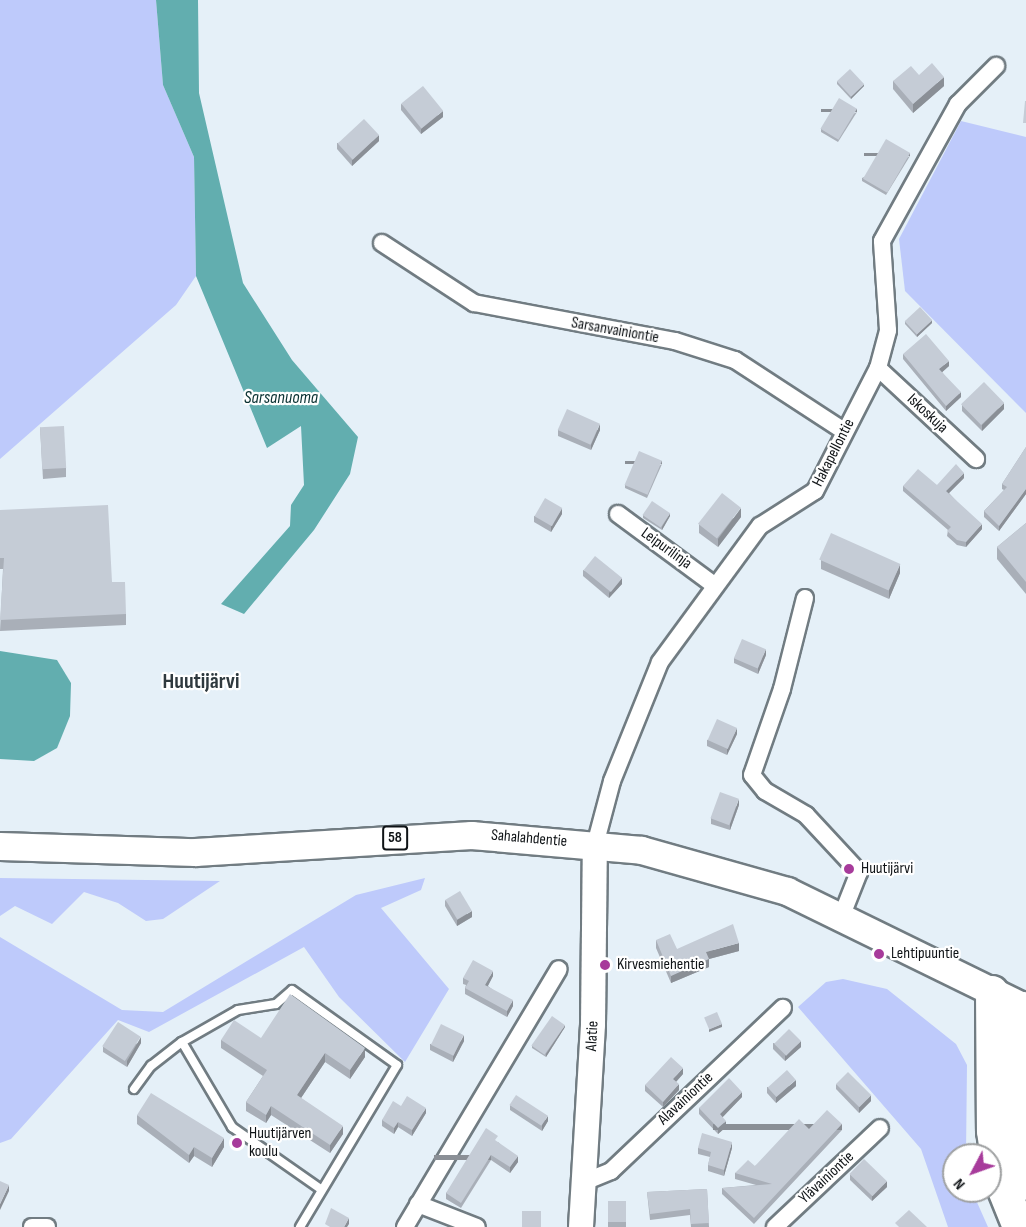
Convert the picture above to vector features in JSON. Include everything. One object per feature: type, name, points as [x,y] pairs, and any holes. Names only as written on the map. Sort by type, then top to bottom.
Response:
[{"type":"highway","points":[[992,992],[993,1131],[1000,1180],[1019,1227]]},
{"type":"highway","points":[[1025,1008],[1014,1047],[1011,1103],[1026,1184]]},
{"type":"main road","name":"Sahalahdentie","points":[[0,846],[195,852],[471,835],[595,845],[694,861],[842,915],[1025,1008]]},
{"type":"street","name":"Hakapellontie","points":[[595,845],[612,781],[660,662],[714,585],[760,526],[815,491],[843,431],[878,368],[888,330],[882,241],[958,104],[996,66]]},
{"type":"street","name":"Sarsanvainiontie","points":[[382,243],[474,303],[675,341],[735,360],[843,431]]},
{"type":"street","name":"Iskoskuja","points":[[878,368],[976,459]]},
{"type":"street","name":"Leipurilinja","points":[[618,514],[714,585]]},
{"type":"street","points":[[805,598],[782,689],[752,775],[765,791],[806,815],[859,872],[842,915]]},
{"type":"street","name":"Alatie","points":[[581,1227],[595,845]]},
{"type":"street","points":[[405,1227],[560,969]]},
{"type":"street","name":"Alavainiontie","points":[[584,1182],[611,1171],[783,1008]]},
{"type":"street","name":"Ylävainiontie","points":[[775,1227],[880,1128]]},
{"type":"street","points":[[418,1204],[477,1227]]},
{"type":"street","points":[[32,1227],[47,1227]]},
{"type":"lane","points":[[134,1089],[151,1066],[182,1042],[238,1010],[276,1004],[292,990],[397,1065],[319,1188],[300,1227]]},
{"type":"lane","points":[[182,1042],[232,1127],[319,1188]]},
{"type":"shaded area","points":[[0,0],[156,0],[163,85],[194,157],[196,276],[176,305],[0,459]]},
{"type":"shaded area","points":[[961,121],[1026,137],[1026,413],[905,291],[899,239]]},
{"type":"shaded area","points":[[0,878],[220,881],[163,919],[146,921],[118,903],[84,892],[52,924],[15,906],[0,916]]},
{"type":"shaded area","points":[[425,878],[421,890],[381,908],[449,989],[405,1062],[339,997],[304,947],[149,1032],[118,1020],[11,1139],[0,1143],[0,937],[122,1010],[163,1012],[356,895]]},
{"type":"shaded area","points":[[843,979],[887,989],[956,1044],[967,1065],[966,1143],[942,1143],[942,1203],[977,1203],[988,1227],[948,1227],[921,1149],[798,1007],[826,982]]},
{"type":"water","name":"Sarsanuoma","points":[[156,0],[198,0],[199,93],[243,283],[292,360],[358,437],[350,474],[314,530],[244,614],[221,604],[290,526],[291,505],[304,485],[301,426],[267,448],[196,276],[194,157],[163,85]]},
{"type":"water","points":[[0,651],[57,660],[71,683],[70,716],[57,748],[34,761],[0,759]]},
{"type":"building","points":[[932,63],[944,77],[913,104],[893,81],[911,66],[919,75]]},
{"type":"building","points":[[850,69],[864,84],[851,97],[837,81]]},
{"type":"building","points":[[423,86],[443,111],[421,128],[401,104]]},
{"type":"building","points":[[839,98],[857,109],[838,140],[820,129]]},
{"type":"building","points":[[1025,101],[1026,123],[1023,123]]},
{"type":"building","points":[[364,119],[379,135],[353,160],[338,144]]},
{"type":"building","points":[[886,139],[910,153],[887,193],[863,179]]},
{"type":"building","points":[[920,307],[932,320],[917,334],[905,321]]},
{"type":"building","points":[[926,334],[949,361],[939,369],[961,392],[946,406],[903,354]]},
{"type":"building","points":[[984,382],[1004,403],[981,425],[961,404]]},
{"type":"building","points":[[567,409],[600,424],[591,445],[558,430]]},
{"type":"building","points":[[64,426],[66,468],[42,469],[40,427]]},
{"type":"building","points":[[1026,447],[1026,489],[999,526],[984,511],[1007,487],[1002,484]]},
{"type":"building","points":[[639,451],[662,461],[648,495],[625,485]]},
{"type":"building","points":[[956,464],[964,473],[946,491],[982,524],[966,542],[957,540],[947,531],[951,527],[903,486],[918,469],[937,485]]},
{"type":"building","points":[[722,493],[741,508],[717,539],[698,524]]},
{"type":"building","points":[[545,498],[562,508],[552,526],[534,516]]},
{"type":"building","points":[[652,501],[670,513],[661,527],[642,515]]},
{"type":"building","points":[[108,505],[112,582],[125,582],[126,614],[0,620],[4,558],[0,558],[0,510]]},
{"type":"building","points":[[1026,523],[1026,582],[997,547]]},
{"type":"building","points":[[831,533],[900,564],[889,590],[819,559]]},
{"type":"building","points":[[595,556],[622,578],[611,592],[584,570]]},
{"type":"building","points":[[742,639],[766,649],[758,668],[734,658]]},
{"type":"building","points":[[717,719],[737,728],[728,749],[708,740]]},
{"type":"building","points":[[720,792],[739,799],[729,825],[710,818]]},
{"type":"building","points":[[460,891],[472,911],[457,919],[445,900]]},
{"type":"building","points":[[733,924],[739,943],[706,952],[709,959],[671,976],[656,940],[670,934],[677,949]]},
{"type":"building","points":[[473,960],[493,971],[485,985],[513,1000],[507,1011],[465,988],[469,981],[463,978]]},
{"type":"building","points":[[290,994],[365,1048],[350,1070],[325,1053],[297,1095],[343,1126],[330,1145],[271,1106],[266,1115],[246,1102],[267,1070],[221,1040],[234,1020],[261,1038]]},
{"type":"building","points":[[717,1012],[722,1024],[709,1029],[704,1017]]},
{"type":"building","points":[[552,1016],[565,1025],[544,1055],[531,1045]]},
{"type":"building","points":[[118,1022],[141,1037],[125,1061],[102,1046]]},
{"type":"building","points":[[441,1024],[463,1035],[453,1056],[431,1045]]},
{"type":"building","points":[[789,1029],[801,1041],[786,1056],[774,1044]]},
{"type":"building","points":[[671,1057],[683,1068],[673,1079],[679,1084],[663,1102],[645,1085]]},
{"type":"building","points":[[787,1070],[796,1080],[776,1097],[768,1087]]},
{"type":"building","points":[[848,1072],[871,1095],[859,1107],[836,1084]]},
{"type":"building","points":[[729,1078],[742,1092],[720,1114],[726,1121],[718,1128],[699,1108]]},
{"type":"building","points":[[151,1093],[224,1138],[212,1158],[194,1147],[189,1155],[137,1115]]},
{"type":"building","points":[[516,1095],[548,1116],[541,1126],[509,1105]]},
{"type":"building","points":[[407,1096],[426,1108],[412,1130],[398,1122],[394,1128],[382,1120],[393,1101],[401,1106]]},
{"type":"building","points":[[827,1110],[842,1124],[754,1218],[722,1188],[772,1184],[735,1173],[748,1160],[755,1166],[799,1119],[809,1129]]},
{"type":"building","points":[[486,1128],[498,1136],[495,1140],[518,1156],[510,1167],[491,1155],[461,1203],[446,1193]]},
{"type":"building","points":[[702,1133],[732,1142],[724,1170],[708,1165],[711,1152],[698,1148]]},
{"type":"building","points":[[864,1159],[887,1181],[872,1196],[849,1174]]},
{"type":"building","points":[[0,1181],[9,1185],[0,1204]]},
{"type":"building","points":[[707,1189],[709,1223],[691,1224],[690,1209],[650,1214],[647,1192]]},
{"type":"building","points":[[608,1201],[626,1201],[626,1222],[608,1222]]},
{"type":"building","points":[[331,1208],[349,1218],[344,1227],[330,1227],[325,1224]]},
{"type":"building","points":[[909,1210],[927,1227],[899,1227],[895,1223]]},
{"type":"building","points":[[522,1211],[541,1211],[541,1227],[522,1227]]},
{"type":"place","name":"Huutijärvi","points":[[849,869]]},
{"type":"place","name":"Lehtipuuntie","points":[[879,954]]},
{"type":"place","name":"Kirvesmiehentie","points":[[605,965]]},
{"type":"place","name":"Huutijärven koulu","points":[[237,1143]]},
{"type":"district","name":"Huutijärvi","points":[[201,682]]}]
